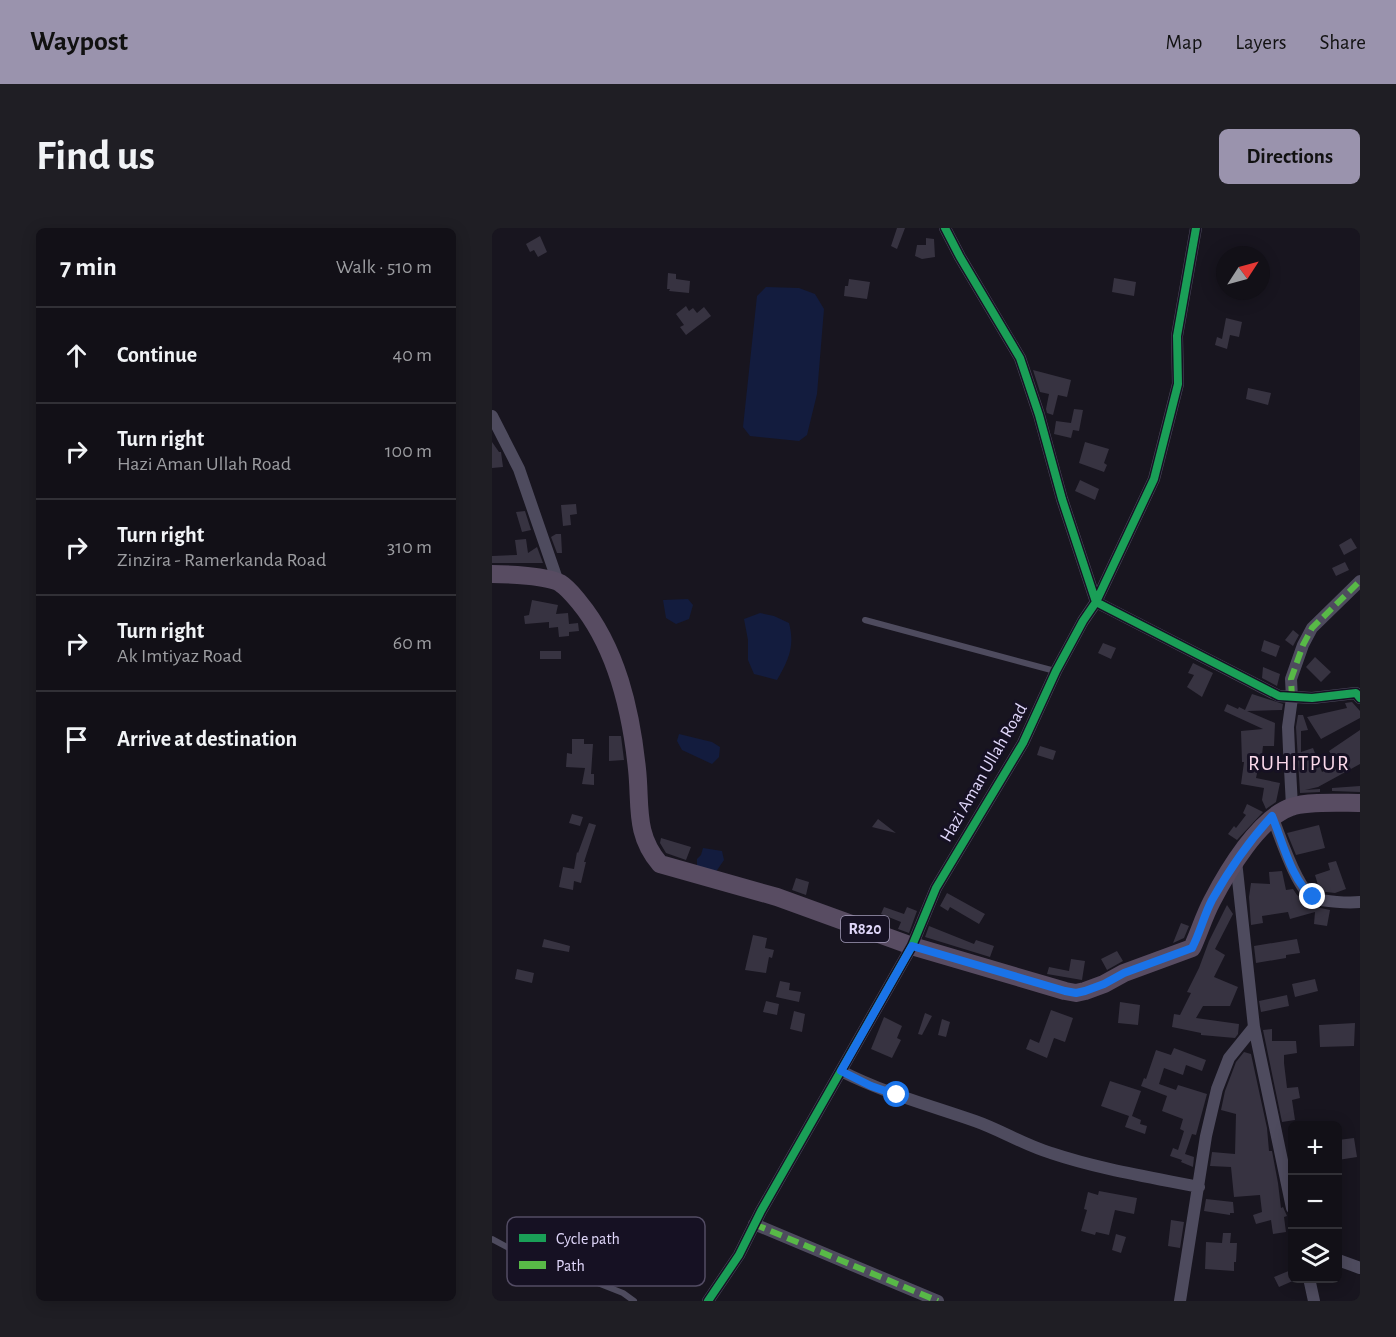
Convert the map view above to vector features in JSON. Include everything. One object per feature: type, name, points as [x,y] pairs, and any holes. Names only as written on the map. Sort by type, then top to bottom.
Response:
[{"type":"main road","points":[[492,573],[528,576],[558,582]]},
{"type":"main road","name":"R820","points":[[558,582],[569,590],[600,630],[617,672],[626,699],[633,741],[639,821],[649,852],[660,864],[777,897],[912,946],[1065,991],[1076,993],[1085,991],[1124,973],[1192,948],[1211,902],[1252,837],[1272,816],[1292,806],[1360,803]]},
{"type":"street","points":[[945,228],[1020,358],[1039,415],[1062,499],[1096,602],[1279,696],[1311,698],[1356,693],[1360,698]]},
{"type":"street","name":"Hazi Aman Ullah Road","points":[[708,1301],[739,1255],[754,1224],[912,946],[936,888],[1023,743],[1056,671],[1096,602],[1154,479],[1178,384],[1177,336],[1196,228]]},
{"type":"street","points":[[492,416],[519,469],[558,582]]},
{"type":"street","points":[[1292,806],[1288,726],[1292,698],[1291,679],[1303,645],[1312,628],[1360,580]]},
{"type":"street","points":[[1272,816],[1293,870],[1307,893],[1318,898],[1360,902]]},
{"type":"street","points":[[1236,861],[1254,1027],[1288,1185]]},
{"type":"street","points":[[1180,1301],[1206,1136],[1217,1089],[1229,1058],[1254,1027]]},
{"type":"street","points":[[841,1071],[871,1086],[986,1125],[1015,1140],[1050,1153],[1114,1171],[1199,1187]]},
{"type":"street","points":[[754,1224],[938,1301]]},
{"type":"street","points":[[1342,1261],[1360,1268]]},
{"type":"street","points":[[1310,1283],[1314,1301]]},
{"type":"lane","points":[[865,620],[1056,671]]},
{"type":"lane","points":[[492,1239],[507,1247]]},
{"type":"lane","points":[[605,1286],[623,1293],[634,1301]]},
{"type":"water","points":[[766,287],[799,288],[815,294],[824,309],[817,394],[807,435],[799,441],[750,436],[743,427],[757,296]]},
{"type":"water","points":[[688,599],[693,605],[689,619],[676,624],[666,618],[663,600]]},
{"type":"water","points":[[760,613],[789,623],[790,652],[777,680],[754,674],[748,660],[748,640],[744,619]]},
{"type":"water","points":[[679,734],[712,742],[720,747],[719,757],[712,764],[682,750],[677,741]]},
{"type":"water","points":[[703,848],[722,851],[724,860],[713,876],[697,866],[697,859]]},
{"type":"building","points":[[897,228],[905,228],[897,249],[891,246]]},
{"type":"building","points":[[540,236],[547,252],[538,257],[534,250],[530,252],[526,244]]},
{"type":"building","points":[[926,238],[934,239],[935,257],[922,259],[915,256],[917,245],[926,245]]},
{"type":"building","points":[[668,273],[676,274],[676,279],[690,281],[689,293],[669,291],[670,289],[667,289]]},
{"type":"building","points":[[1114,278],[1136,282],[1134,296],[1112,292]]},
{"type":"building","points":[[849,279],[870,282],[867,299],[844,296],[845,286],[848,286]]},
{"type":"building","points":[[686,306],[689,311],[693,308],[697,313],[704,307],[711,316],[686,335],[680,327],[684,325],[676,314]]},
{"type":"building","points":[[1226,318],[1242,322],[1239,337],[1230,335],[1227,349],[1215,345],[1217,337],[1222,339]]},
{"type":"building","points":[[1033,370],[1071,380],[1067,397],[1058,395],[1053,415],[1047,413],[1046,409],[1049,394],[1040,392]]},
{"type":"building","points":[[1248,388],[1271,393],[1268,405],[1246,399]]},
{"type":"building","points":[[1074,409],[1083,410],[1079,431],[1073,430],[1071,438],[1054,434],[1056,421],[1071,423]]},
{"type":"building","points":[[492,442],[501,452],[503,467],[492,468]]},
{"type":"building","points":[[1085,442],[1109,449],[1104,463],[1107,465],[1104,472],[1079,463]]},
{"type":"building","points":[[1080,480],[1099,489],[1095,500],[1075,491]]},
{"type":"building","points":[[576,504],[577,514],[570,515],[571,525],[563,526],[561,505]]},
{"type":"building","points":[[525,511],[531,530],[522,532],[516,512]]},
{"type":"building","points":[[561,534],[562,553],[557,553],[551,537]]},
{"type":"building","points":[[1351,538],[1357,548],[1344,555],[1339,545]]},
{"type":"building","points":[[526,539],[528,553],[537,547],[543,563],[492,563],[492,556],[517,555],[515,540]]},
{"type":"building","points":[[1345,562],[1349,570],[1336,576],[1332,568]]},
{"type":"building","points":[[532,600],[558,605],[556,614],[568,613],[569,624],[578,623],[579,631],[569,632],[569,636],[559,637],[558,627],[549,628],[549,622],[525,624],[524,616],[529,615]]},
{"type":"building","points":[[1293,630],[1299,635],[1293,646],[1285,640]]},
{"type":"building","points":[[1264,640],[1280,646],[1276,657],[1261,651]]},
{"type":"building","points":[[1103,643],[1116,648],[1111,659],[1098,653]]},
{"type":"building","points":[[540,651],[561,651],[561,659],[540,659]]},
{"type":"building","points":[[1315,657],[1331,672],[1321,682],[1306,667]]},
{"type":"building","points":[[1193,663],[1213,673],[1202,697],[1187,687],[1194,675],[1188,673]]},
{"type":"building","points":[[1263,667],[1280,674],[1277,686],[1262,678]]},
{"type":"building","points":[[1252,694],[1283,704],[1282,710],[1247,711],[1275,723],[1274,746],[1263,746],[1261,764],[1259,764],[1256,778],[1280,783],[1276,802],[1266,809],[1262,800],[1264,788],[1241,784],[1244,762],[1242,762],[1241,731],[1263,729],[1224,711],[1227,704],[1245,710]]},
{"type":"building","points":[[1352,702],[1360,711],[1360,718],[1321,739],[1307,717],[1347,708],[1345,703]]},
{"type":"building","points":[[1298,715],[1303,715],[1308,730],[1301,731],[1301,752],[1313,748],[1322,772],[1337,764],[1329,751],[1360,730],[1360,764],[1318,787],[1305,790],[1320,789],[1320,792],[1300,793],[1296,727]]},
{"type":"building","points":[[609,736],[621,736],[624,760],[609,761]]},
{"type":"building","points":[[572,739],[584,739],[584,744],[593,744],[591,774],[594,774],[594,785],[582,784],[585,768],[566,767],[567,753],[572,754]]},
{"type":"building","points":[[1040,746],[1056,751],[1053,760],[1037,755]]},
{"type":"building","points":[[1360,786],[1360,792],[1332,791],[1332,788]]},
{"type":"building","points":[[1247,804],[1263,812],[1237,840],[1228,834],[1246,815],[1243,813]]},
{"type":"building","points":[[572,814],[583,817],[580,826],[569,823]]},
{"type":"building","points":[[878,819],[896,833],[872,827]]},
{"type":"building","points":[[589,823],[596,825],[584,862],[586,862],[581,883],[574,881],[573,890],[559,887],[563,867],[574,869],[577,852]]},
{"type":"building","points":[[1319,825],[1325,848],[1296,855],[1287,833]]},
{"type":"building","points":[[661,838],[691,847],[686,860],[666,853],[660,843]]},
{"type":"building","points":[[1336,861],[1346,889],[1335,893],[1318,891],[1314,887],[1318,885],[1315,875],[1330,870],[1328,863]]},
{"type":"building","points":[[1282,871],[1286,890],[1293,889],[1311,906],[1330,910],[1327,926],[1314,924],[1315,912],[1290,919],[1288,912],[1262,916],[1263,923],[1251,925],[1249,897],[1251,883],[1270,884],[1269,872]]},
{"type":"building","points":[[796,878],[809,882],[806,895],[792,890]]},
{"type":"building","points":[[947,893],[985,914],[979,924],[950,907],[948,911],[940,906]]},
{"type":"building","points":[[1227,905],[1233,914],[1215,949],[1225,955],[1214,977],[1238,987],[1230,1006],[1203,1006],[1196,1018],[1239,1024],[1238,1034],[1235,1038],[1201,1035],[1201,1033],[1172,1027],[1174,1014],[1180,1015],[1191,993],[1187,992]]},
{"type":"building","points":[[884,907],[904,914],[907,907],[917,911],[909,933],[898,929],[901,922],[881,914]]},
{"type":"building","points":[[1181,923],[1189,926],[1184,938],[1173,943]]},
{"type":"building","points":[[929,926],[974,944],[976,940],[994,946],[990,957],[925,937]]},
{"type":"building","points":[[753,935],[767,938],[765,948],[774,950],[772,958],[769,957],[766,973],[745,970]]},
{"type":"building","points":[[544,939],[570,946],[569,952],[542,947]]},
{"type":"building","points":[[1297,939],[1300,953],[1256,963],[1254,946]]},
{"type":"building","points":[[1117,951],[1123,961],[1107,970],[1101,959]]},
{"type":"building","points":[[1071,959],[1085,961],[1082,980],[1047,974],[1049,967],[1069,971]]},
{"type":"building","points":[[517,969],[534,973],[532,983],[515,979]]},
{"type":"building","points":[[1315,979],[1318,991],[1295,997],[1292,984]]},
{"type":"building","points":[[780,981],[790,983],[789,990],[801,992],[799,1002],[776,997]]},
{"type":"building","points":[[1287,995],[1289,1006],[1261,1012],[1259,1001]]},
{"type":"building","points":[[766,1001],[779,1004],[777,1015],[763,1012]]},
{"type":"building","points":[[1120,1002],[1140,1005],[1138,1025],[1118,1023]]},
{"type":"building","points":[[1051,1010],[1073,1018],[1065,1042],[1054,1038],[1047,1058],[1026,1049],[1030,1039],[1039,1043]]},
{"type":"building","points":[[794,1011],[805,1014],[802,1032],[790,1029]]},
{"type":"building","points":[[925,1013],[932,1016],[922,1035],[918,1034]]},
{"type":"building","points":[[884,1017],[902,1026],[897,1038],[901,1040],[892,1058],[871,1049]]},
{"type":"building","points":[[942,1019],[950,1022],[946,1037],[938,1035]]},
{"type":"building","points":[[1355,1023],[1354,1046],[1320,1047],[1319,1025]]},
{"type":"building","points":[[1272,1029],[1272,1041],[1296,1041],[1297,1053],[1284,1055],[1287,1088],[1298,1087],[1300,1098],[1292,1100],[1295,1120],[1282,1122],[1263,1030]]},
{"type":"building","points":[[1174,1048],[1206,1060],[1202,1071],[1186,1065],[1183,1075],[1164,1068],[1159,1084],[1176,1090],[1178,1085],[1207,1094],[1196,1135],[1192,1134],[1185,1154],[1194,1157],[1193,1167],[1170,1156],[1173,1148],[1178,1150],[1184,1131],[1180,1129],[1183,1119],[1162,1111],[1167,1096],[1141,1086],[1144,1078],[1146,1079],[1156,1050],[1171,1055]]},
{"type":"building","points":[[1244,1052],[1251,1054],[1267,1128],[1269,1151],[1272,1151],[1281,1208],[1283,1207],[1287,1216],[1284,1217],[1286,1232],[1273,1234],[1271,1220],[1256,1224],[1253,1215],[1262,1212],[1260,1195],[1234,1197],[1231,1167],[1210,1166],[1212,1152],[1235,1154],[1236,1114],[1221,1110],[1225,1091],[1236,1062]]},
{"type":"building","points":[[1110,1081],[1141,1091],[1132,1116],[1141,1120],[1140,1124],[1147,1126],[1145,1134],[1125,1127],[1129,1116],[1101,1106]]},
{"type":"building","points":[[1354,1138],[1357,1157],[1342,1159],[1342,1140]]},
{"type":"building","points":[[1099,1191],[1137,1198],[1134,1214],[1115,1210],[1109,1235],[1096,1232],[1095,1235],[1081,1231],[1087,1210],[1084,1209],[1088,1192],[1098,1195]]},
{"type":"building","points":[[1206,1199],[1233,1202],[1234,1213],[1230,1215],[1204,1211]]},
{"type":"building","points":[[1171,1220],[1184,1222],[1180,1248],[1168,1246]]},
{"type":"building","points":[[1223,1233],[1231,1233],[1230,1243],[1237,1243],[1234,1271],[1205,1269],[1206,1242],[1222,1243]]},
{"type":"building","points":[[1116,1234],[1126,1237],[1121,1253],[1112,1250]]},
{"type":"building","points":[[1288,1271],[1288,1283],[1279,1287],[1274,1277]]},
{"type":"marked path","points":[[1292,698],[1291,679],[1303,645],[1312,628],[1360,581]]},
{"type":"marked path","points":[[754,1224],[938,1301]]},
{"type":"cycle path","points":[[945,228],[1020,358],[1039,415],[1062,499],[1096,602],[1279,696],[1312,698],[1356,693],[1360,698]]},
{"type":"cycle path","points":[[708,1301],[739,1255],[761,1211],[912,946],[936,888],[1023,743],[1056,671],[1096,602],[1154,479],[1178,384],[1177,336],[1196,228]]},
{"type":"district","name":"RUHITPUR","points":[[1299,763]]},
{"type":"route","points":[[897,1095],[871,1086],[841,1071],[912,946],[1065,991],[1076,993],[1085,991],[1124,973],[1192,948],[1211,902],[1252,837],[1272,816],[1293,870],[1307,893],[1313,897]]}]
